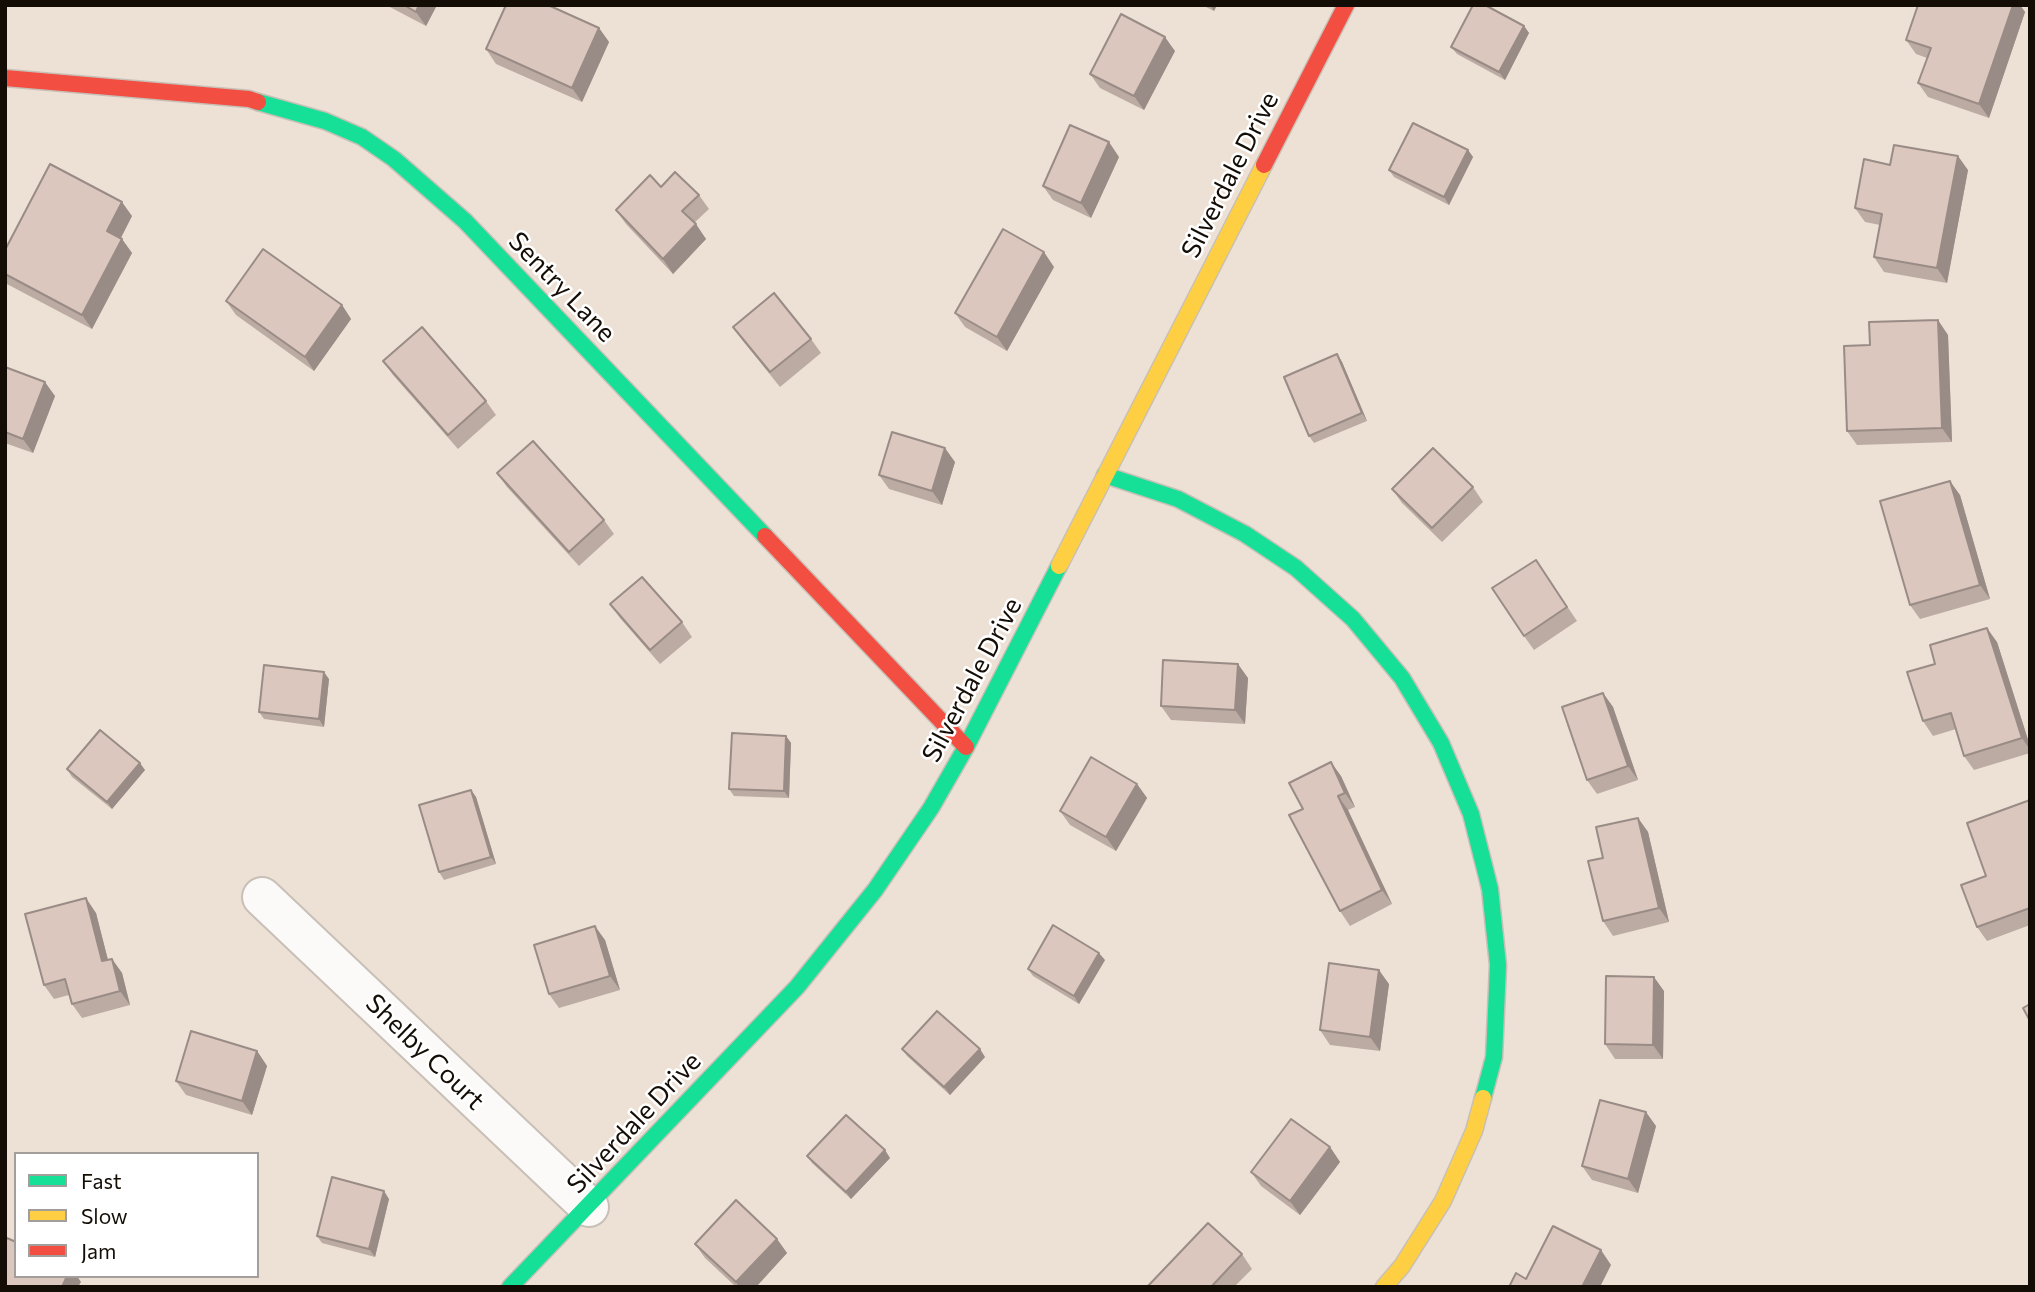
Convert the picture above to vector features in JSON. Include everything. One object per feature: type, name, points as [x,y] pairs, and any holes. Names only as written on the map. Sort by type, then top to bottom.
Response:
[{"type":"street","name":"Silverdale Drive","points":[[510,1287],[797,987],[875,890],[931,808],[966,747],[1346,5]]},
{"type":"street","name":"Sentry Lane","points":[[5,78],[249,99],[325,121],[362,137],[394,159],[465,221],[966,747]]},
{"type":"street","points":[[1105,475],[1178,499],[1245,534],[1296,568],[1353,619],[1402,678],[1441,743],[1471,814],[1490,889],[1498,965],[1494,1057],[1474,1131],[1443,1201],[1402,1266],[1384,1287]]},
{"type":"street","name":"Shelby Court","points":[[262,897],[589,1207]]},
{"type":"building","points":[[404,5],[419,5],[416,12]]},
{"type":"building","points":[[506,5],[548,5],[599,28],[572,88],[486,49]]},
{"type":"building","points":[[1473,5],[1485,5],[1524,26],[1499,72],[1451,47]]},
{"type":"building","points":[[1918,5],[2013,5],[1979,104],[1918,83],[1931,48],[1906,40]]},
{"type":"building","points":[[1121,14],[1165,37],[1134,96],[1090,74]]},
{"type":"building","points":[[1413,123],[1468,150],[1444,197],[1389,170]]},
{"type":"building","points":[[1070,125],[1109,142],[1081,203],[1043,186]]},
{"type":"building","points":[[1894,145],[1958,156],[1937,268],[1874,257],[1882,214],[1855,208],[1864,159],[1890,165]]},
{"type":"building","points":[[50,164],[122,202],[107,231],[122,239],[82,315],[5,274],[5,250]]},
{"type":"building","points":[[675,172],[699,195],[682,211],[696,224],[663,259],[616,210],[650,175],[661,187]]},
{"type":"building","points":[[1003,229],[1044,252],[997,337],[955,313]]},
{"type":"building","points":[[263,249],[342,305],[305,357],[226,301]]},
{"type":"building","points":[[774,293],[811,339],[770,372],[733,327]]},
{"type":"building","points":[[1938,320],[1942,428],[1847,431],[1844,346],[1870,345],[1869,322]]},
{"type":"building","points":[[422,327],[486,401],[448,435],[383,361]]},
{"type":"building","points":[[1337,354],[1362,413],[1309,436],[1284,377]]},
{"type":"building","points":[[5,367],[45,382],[23,439],[5,432]]},
{"type":"building","points":[[892,432],[945,448],[932,491],[879,475]]},
{"type":"building","points":[[533,441],[604,520],[569,552],[497,473]]},
{"type":"building","points":[[1433,448],[1473,487],[1432,528],[1392,489]]},
{"type":"building","points":[[1950,481],[1980,585],[1910,605],[1880,501]]},
{"type":"building","points":[[1536,560],[1567,607],[1524,636],[1492,588]]},
{"type":"building","points":[[642,577],[682,622],[650,650],[610,604]]},
{"type":"building","points":[[1987,628],[2022,738],[1964,756],[1951,713],[1923,721],[1907,672],[1935,664],[1930,645]]},
{"type":"building","points":[[1163,660],[1238,664],[1235,710],[1161,706]]},
{"type":"building","points":[[264,665],[324,672],[319,719],[259,712]]},
{"type":"building","points":[[1603,693],[1628,766],[1587,780],[1562,707]]},
{"type":"building","points":[[100,730],[140,763],[107,802],[67,769]]},
{"type":"building","points":[[732,733],[786,736],[784,791],[729,789]]},
{"type":"building","points":[[1091,757],[1137,784],[1106,837],[1060,811]]},
{"type":"building","points":[[1331,762],[1345,793],[1338,796],[1382,890],[1340,911],[1289,815],[1303,809],[1289,783]]},
{"type":"building","points":[[471,790],[491,857],[439,872],[419,805]]},
{"type":"building","points":[[2030,800],[2030,908],[1977,927],[1961,885],[1986,876],[1967,823]]},
{"type":"building","points":[[1638,818],[1659,908],[1603,921],[1588,861],[1603,858],[1596,827]]},
{"type":"building","points":[[86,898],[102,961],[112,959],[120,991],[72,1004],[65,979],[44,985],[25,914]]},
{"type":"building","points":[[1053,925],[1099,953],[1074,996],[1028,969]]},
{"type":"building","points":[[595,926],[610,976],[549,994],[534,945]]},
{"type":"building","points":[[1329,963],[1379,970],[1370,1037],[1320,1030]]},
{"type":"building","points":[[1606,976],[1654,977],[1653,1045],[1605,1044]]},
{"type":"building","points":[[2030,1004],[2030,1021],[2023,1008]]},
{"type":"building","points":[[937,1011],[980,1049],[944,1087],[902,1049]]},
{"type":"building","points":[[191,1031],[257,1051],[242,1101],[176,1081]]},
{"type":"building","points":[[1600,1100],[1646,1112],[1628,1179],[1582,1166]]},
{"type":"building","points":[[846,1115],[885,1150],[846,1192],[807,1156]]},
{"type":"building","points":[[1291,1119],[1330,1147],[1290,1201],[1251,1172]]},
{"type":"building","points":[[332,1177],[384,1191],[369,1249],[317,1236]]},
{"type":"building","points":[[736,1200],[777,1239],[736,1282],[695,1244]]},
{"type":"building","points":[[1208,1223],[1242,1254],[1211,1287],[1147,1287]]},
{"type":"building","points":[[1553,1226],[1601,1250],[1582,1287],[1509,1287],[1516,1273],[1526,1279]]},
{"type":"building","points":[[7,1238],[14,1241],[14,1278],[66,1278],[62,1287],[5,1287]]},
{"type":"traffic: fast","points":[[258,102],[325,121],[362,137],[394,159],[465,221],[765,536]]},
{"type":"traffic: fast","points":[[1105,475],[1178,499],[1245,534],[1296,568],[1353,619],[1402,678],[1441,743],[1471,814],[1490,889],[1498,965],[1494,1057],[1483,1098]]},
{"type":"traffic: fast","points":[[510,1287],[797,987],[875,890],[931,808],[966,747],[1059,566]]},
{"type":"traffic: slow","points":[[1059,566],[1264,165]]},
{"type":"traffic: slow","points":[[1384,1287],[1402,1266],[1443,1201],[1474,1131],[1483,1098]]},
{"type":"traffic: jam","points":[[1264,165],[1346,5]]},
{"type":"traffic: jam","points":[[5,78],[249,99],[258,102]]},
{"type":"traffic: jam","points":[[765,536],[966,747]]}]
